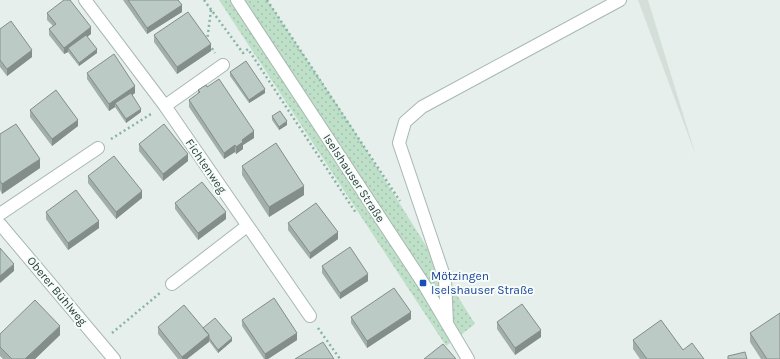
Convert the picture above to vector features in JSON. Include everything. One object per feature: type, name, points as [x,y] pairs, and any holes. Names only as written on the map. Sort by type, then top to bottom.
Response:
[{"type":"street","name":"Fichtenweg","points":[[85,0],[165,106],[310,316]]},
{"type":"street","name":"Iselshauser Straße","points":[[237,0],[423,283],[468,359]]},
{"type":"street","points":[[447,323],[445,279],[400,143],[404,122],[422,107],[620,0]]},
{"type":"street","points":[[165,106],[223,65]]},
{"type":"street","points":[[0,214],[98,148]]},
{"type":"street","name":"Oberer Bühlweg","points":[[0,224],[114,359]]},
{"type":"street","points":[[172,284],[247,226]]},
{"type":"path","points":[[204,0],[243,53],[248,49],[360,219]]},
{"type":"path","points":[[267,0],[400,201]]},
{"type":"path","points":[[211,10],[207,41],[223,65]]},
{"type":"path","points":[[98,148],[165,106]]},
{"type":"path","points":[[100,342],[172,284]]},
{"type":"path","points":[[310,316],[340,359]]},
{"type":"shaded area","points":[[638,0],[648,0],[696,156]]},
{"type":"green space","points":[[219,0],[267,0],[348,121],[475,324],[446,346]]},
{"type":"building","points":[[64,0],[70,0],[91,27],[64,48],[49,29],[56,24],[47,13]]},
{"type":"building","points":[[128,0],[178,0],[182,5],[147,28]]},
{"type":"building","points":[[188,12],[211,44],[177,67],[154,35]]},
{"type":"building","points":[[11,21],[32,50],[7,69],[0,60],[0,29]]},
{"type":"building","points":[[86,35],[97,49],[79,63],[68,48]]},
{"type":"building","points":[[114,54],[135,86],[109,104],[87,73]]},
{"type":"building","points":[[246,61],[265,89],[249,100],[230,72]]},
{"type":"building","points":[[219,79],[254,131],[242,140],[243,142],[236,147],[235,145],[224,153],[189,100],[200,92],[198,90],[206,85],[207,87]]},
{"type":"building","points":[[56,90],[78,120],[52,139],[30,110]]},
{"type":"building","points":[[131,93],[141,109],[126,119],[115,103]]},
{"type":"building","points":[[280,111],[287,121],[279,127],[272,116]]},
{"type":"building","points":[[16,124],[40,159],[2,184],[0,181],[0,134]]},
{"type":"building","points":[[164,124],[188,154],[163,174],[139,144]]},
{"type":"building","points":[[276,143],[304,186],[269,207],[242,166]]},
{"type":"building","points":[[114,156],[142,191],[116,212],[88,176]]},
{"type":"building","points":[[202,182],[226,212],[198,233],[175,203]]},
{"type":"building","points":[[76,190],[99,221],[68,243],[46,212]]},
{"type":"building","points":[[316,203],[338,232],[310,253],[288,223]]},
{"type":"building","points":[[350,247],[368,274],[340,293],[322,266]]},
{"type":"building","points":[[0,248],[14,264],[0,276]]},
{"type":"building","points":[[394,288],[411,312],[367,341],[351,317]]},
{"type":"building","points":[[274,298],[297,333],[265,354],[242,320]]},
{"type":"building","points":[[35,300],[60,326],[25,359],[12,359],[0,347],[0,334]]},
{"type":"building","points":[[522,304],[541,330],[515,348],[497,322]]},
{"type":"building","points":[[184,305],[209,335],[182,357],[158,327]]},
{"type":"building","points":[[780,313],[780,359],[767,359],[750,333]]},
{"type":"building","points":[[215,318],[232,338],[218,350],[203,328]]},
{"type":"building","points":[[661,320],[683,350],[692,343],[704,359],[647,359],[633,340]]},
{"type":"building","points":[[323,342],[334,359],[295,359]]},
{"type":"building","points":[[443,344],[456,359],[424,359]]},
{"type":"building","points":[[745,352],[747,359],[728,359],[728,356]]},
{"type":"place","name":"Mötzingen Iselshauser Straße","points":[[423,283]]}]
